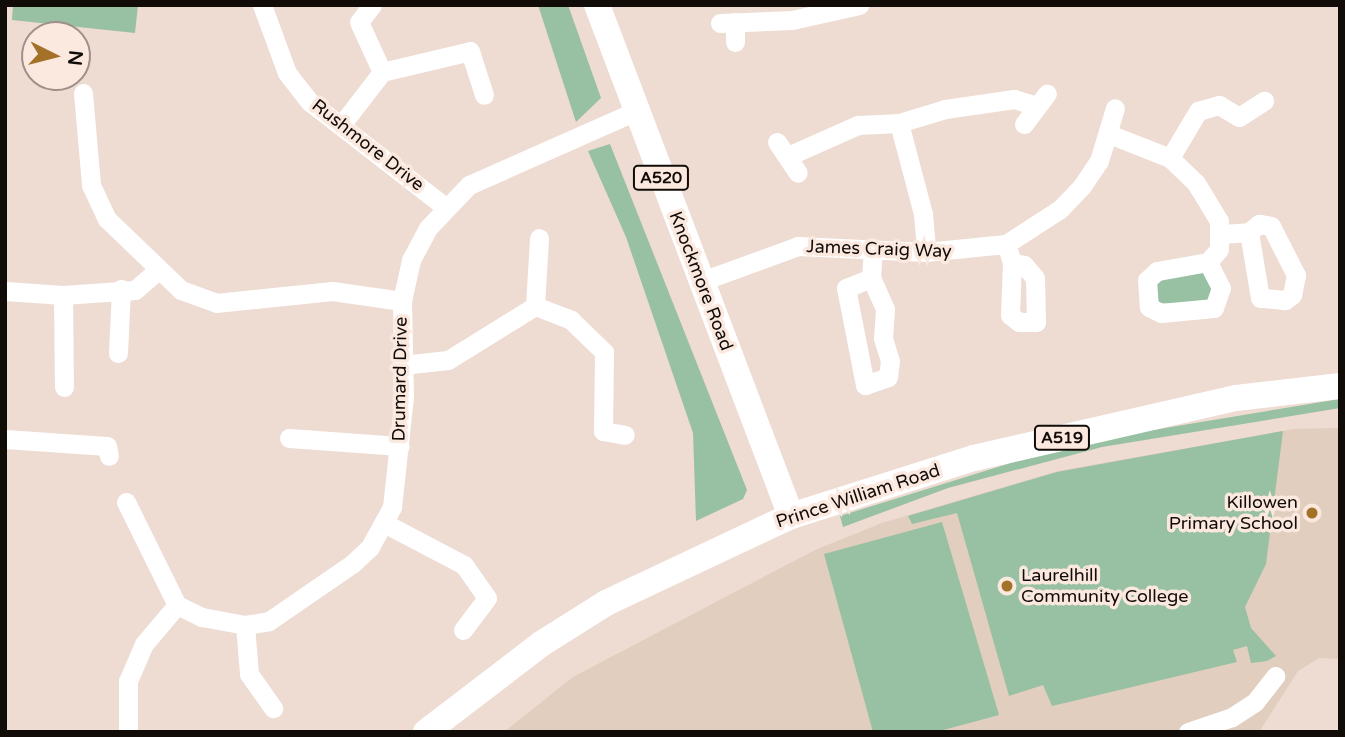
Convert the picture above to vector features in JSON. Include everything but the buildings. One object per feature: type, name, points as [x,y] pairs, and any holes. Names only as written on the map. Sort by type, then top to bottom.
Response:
[{"type":"main road","name":"Knockmore Road","points":[[597,5],[791,516]]},
{"type":"main road","name":"Prince William Road","points":[[426,732],[541,644],[607,603],[791,516],[974,458],[1237,398],[1340,386]]},
{"type":"street","name":"Rushmore Drive","points":[[262,5],[287,73],[310,102],[342,124],[444,206]]},
{"type":"street","points":[[372,5],[359,22],[382,72]]},
{"type":"street","points":[[735,43],[727,22],[792,20],[859,5]]},
{"type":"street","points":[[342,124],[382,72],[470,51],[484,95]]},
{"type":"street","points":[[83,93],[91,185],[107,219],[157,271],[181,290],[216,303],[332,291],[402,301]]},
{"type":"street","points":[[788,157],[858,125],[899,123],[945,109],[1014,99],[1040,100],[1024,124]]},
{"type":"street","points":[[1170,158],[1198,111],[1219,105],[1239,117],[1264,101]]},
{"type":"street","name":"James Craig Way","points":[[702,281],[799,246],[926,252],[1006,244],[1060,209],[1082,186],[1109,134],[1115,108]]},
{"type":"street","name":"Drumard Drive","points":[[177,605],[202,617],[245,625],[269,621],[329,581],[370,547],[384,523],[400,446],[402,301],[411,260],[444,206],[469,185],[518,159],[636,111]]},
{"type":"street","points":[[899,123],[923,214],[926,252]]},
{"type":"street","points":[[1109,134],[1170,158],[1211,205],[1222,234],[1219,248],[1208,262],[1157,271],[1147,280],[1144,296],[1158,321],[1214,308],[1221,288],[1208,262]]},
{"type":"street","points":[[1222,234],[1249,232]]},
{"type":"street","points":[[534,306],[539,238]]},
{"type":"street","points":[[1006,244],[1012,263]]},
{"type":"street","points":[[871,278],[846,288],[865,384],[888,376],[890,360],[883,338],[885,309],[871,278],[873,248]]},
{"type":"street","points":[[5,291],[63,295],[83,290],[135,290],[157,271]]},
{"type":"street","points":[[118,353],[121,289]]},
{"type":"street","points":[[63,295],[64,387]]},
{"type":"street","points":[[402,365],[449,360],[534,306]]},
{"type":"street","points":[[534,306],[571,320],[604,352],[603,431],[625,435]]},
{"type":"street","points":[[289,438],[400,446]]},
{"type":"street","points":[[5,439],[107,446],[109,456]]},
{"type":"street","points":[[126,502],[177,605],[144,644],[128,681],[128,732]]},
{"type":"street","points":[[384,523],[464,565],[487,598],[463,630]]},
{"type":"street","points":[[245,625],[249,674],[273,708]]},
{"type":"street","points":[[1188,732],[1232,717],[1255,702],[1275,676]]},
{"type":"shaded area","name":"Laurelhill Community College","points":[[1340,428],[1340,659],[1319,658],[1298,671],[1259,732],[504,732],[573,677],[815,550],[882,523],[1058,471],[1294,429]]},
{"type":"green space","points":[[13,5],[138,5],[135,33],[91,28],[91,21],[12,20]]},
{"type":"green space","points":[[538,5],[568,5],[601,98],[576,122]]},
{"type":"green space","points":[[610,144],[747,490],[743,499],[696,521],[693,433],[626,237],[588,151]]},
{"type":"green space","points":[[1197,269],[1214,279],[1209,304],[1152,303],[1157,278]]},
{"type":"green space","points":[[1340,399],[1340,408],[1102,447],[948,488],[843,527],[840,516],[1075,443]]},
{"type":"green space","points":[[1283,431],[1266,564],[1245,607],[1251,628],[1276,656],[1267,661],[1251,663],[1247,646],[1233,650],[1237,662],[1052,706],[1043,685],[1009,696],[957,513],[912,524],[908,516],[1057,472]]},
{"type":"green space","points":[[942,522],[999,715],[936,732],[873,732],[824,554]]},
{"type":"place","name":"Killowen Primary School","points":[[1312,513]]},
{"type":"place","name":"Laurelhill Community College","points":[[1007,586]]}]
